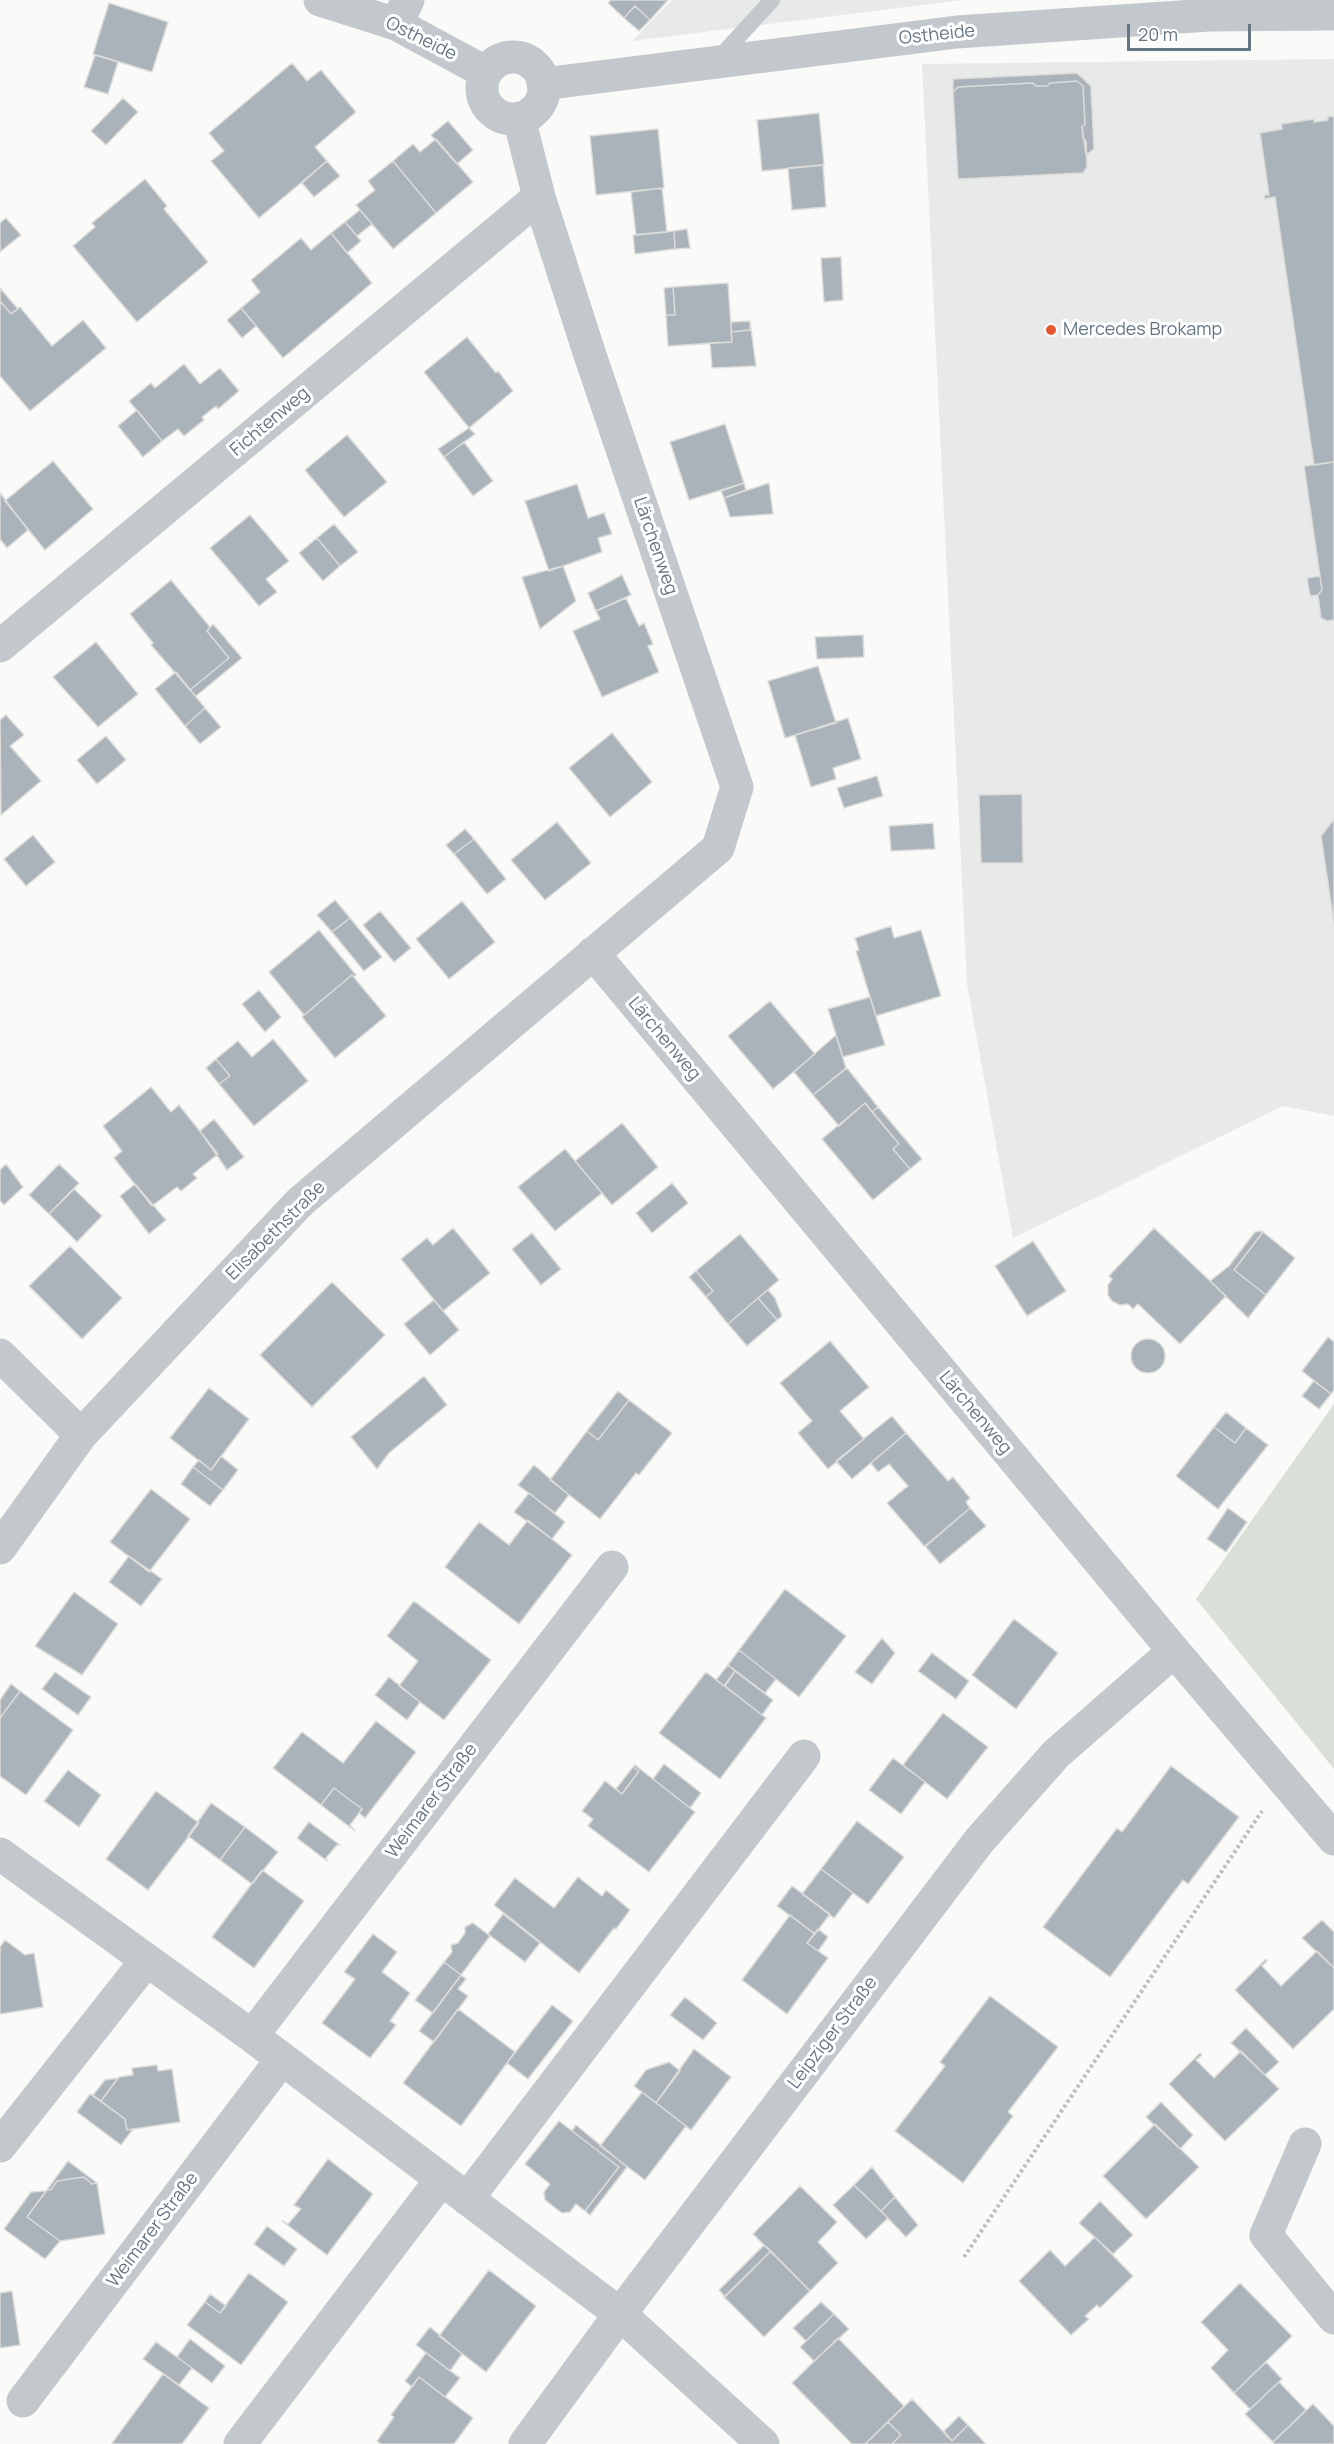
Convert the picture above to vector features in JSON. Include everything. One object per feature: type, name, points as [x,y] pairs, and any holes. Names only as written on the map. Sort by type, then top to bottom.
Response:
[{"type":"street","name":"Ostheide","points":[[320,0],[402,12],[485,72]]},
{"type":"street","name":"Ostheide","points":[[543,84],[957,32],[1209,15],[1334,14]]},
{"type":"street","points":[[511,56],[527,60],[538,70],[543,84],[543,96],[538,106],[530,114],[519,118],[505,118],[492,111],[484,100],[482,86],[485,72],[496,61],[511,56]]},
{"type":"street","name":"Lärchenweg","points":[[519,118],[539,197],[590,355],[737,787],[718,848],[593,953],[1174,1651],[1334,1839]]},
{"type":"street","name":"Fichtenweg","points":[[0,646],[539,197]]},
{"type":"street","name":"Elisabethstraße","points":[[0,1548],[81,1435],[300,1202],[593,953]]},
{"type":"street","points":[[0,1355],[81,1435]]},
{"type":"street","name":"Weimarer Straße","points":[[252,2036],[612,1567]]},
{"type":"street","name":"Leipziger Straße","points":[[525,2444],[620,2314],[979,1841],[1056,1754],[1174,1651]]},
{"type":"street","points":[[240,2444],[454,2190],[804,1756]]},
{"type":"street","points":[[0,1854],[252,2036],[620,2314],[763,2444]]},
{"type":"street","points":[[0,2146],[146,1961]]},
{"type":"street","name":"Weimarer Straße","points":[[23,2401],[282,2059]]},
{"type":"street","points":[[1305,2144],[1266,2235],[1334,2318]]},
{"type":"lane","points":[[714,63],[772,0]]},
{"type":"path","points":[[964,2257],[1270,1798],[1286,1782]]},
{"type":"shaded area","points":[[672,0],[962,0],[632,41]]},
{"type":"shaded area","points":[[1334,59],[1334,1116],[1283,1106],[1013,1238],[967,985],[922,64]]},
{"type":"shaded area","points":[[1334,1404],[1334,1769],[1196,1599]]},
{"type":"building","points":[[611,0],[668,0],[650,20],[635,6],[624,18],[608,3]]},
{"type":"building","points":[[109,3],[168,22],[152,72],[93,54]]},
{"type":"building","points":[[635,6],[650,20],[639,31],[624,18]]},
{"type":"building","points":[[95,55],[118,62],[108,94],[84,87]]},
{"type":"building","points":[[292,63],[307,81],[321,70],[356,112],[315,147],[327,161],[259,218],[211,161],[224,151],[209,133]]},
{"type":"building","points":[[1077,73],[1091,86],[1094,149],[1086,155],[1082,127],[1085,124],[1083,86],[1077,81],[1050,83],[1047,86],[1036,86],[1033,83],[958,87],[953,92],[953,79]]},
{"type":"building","points":[[1077,81],[1083,86],[1085,124],[1082,127],[1083,138],[1086,141],[1087,167],[1083,173],[958,179],[953,92],[958,87],[1033,83],[1036,86],[1047,86],[1050,83]]},
{"type":"building","points":[[123,98],[138,112],[106,145],[91,131]]},
{"type":"building","points":[[819,113],[824,165],[762,171],[757,120]]},
{"type":"building","points":[[1334,116],[1334,462],[1314,465],[1275,197],[1265,199],[1264,195],[1269,195],[1260,133],[1282,129],[1281,124],[1314,119],[1314,122],[1328,120],[1327,117]]},
{"type":"building","points":[[448,121],[473,150],[457,164],[431,135]]},
{"type":"building","points":[[658,129],[664,188],[596,195],[590,136]]},
{"type":"building","points":[[436,139],[473,182],[436,213],[393,161],[413,144],[420,152]]},
{"type":"building","points":[[327,161],[340,176],[314,197],[302,183]]},
{"type":"building","points":[[393,161],[436,213],[393,249],[356,205],[375,190],[368,181]]},
{"type":"building","points":[[823,165],[826,207],[792,210],[788,168]]},
{"type":"building","points":[[145,179],[167,206],[164,209],[208,262],[137,322],[73,246],[95,227],[92,223]]},
{"type":"building","points":[[662,188],[667,232],[636,235],[631,192]]},
{"type":"building","points":[[360,210],[372,224],[357,236],[345,222]]},
{"type":"building","points":[[6,218],[21,235],[0,252],[0,223]]},
{"type":"building","points":[[345,222],[361,241],[347,253],[331,233]]},
{"type":"building","points":[[687,229],[690,248],[675,249],[674,231]]},
{"type":"building","points":[[674,231],[675,249],[635,254],[633,235]]},
{"type":"building","points":[[331,233],[372,283],[283,358],[241,308],[260,292],[251,280],[301,238],[311,250]]},
{"type":"building","points":[[841,257],[843,300],[824,302],[821,258]]},
{"type":"building","points":[[728,283],[732,342],[668,346],[666,315],[675,315],[673,287]]},
{"type":"building","points":[[673,287],[675,315],[666,315],[664,288]]},
{"type":"building","points":[[0,288],[18,309],[11,314],[0,301]]},
{"type":"building","points":[[0,301],[11,314],[20,307],[52,346],[83,320],[106,348],[30,411],[0,376]]},
{"type":"building","points":[[241,308],[256,326],[242,338],[227,320]]},
{"type":"building","points":[[750,321],[756,366],[712,368],[710,343],[732,342],[731,332],[750,330]]},
{"type":"building","points":[[750,321],[750,330],[731,332],[731,322]]},
{"type":"building","points":[[467,337],[513,391],[469,428],[424,372]]},
{"type":"building","points":[[184,364],[200,384],[220,368],[239,391],[218,409],[216,406],[202,417],[204,420],[184,436],[178,429],[162,441],[129,401],[151,383],[155,388]]},
{"type":"building","points":[[137,410],[162,441],[143,457],[118,426]]},
{"type":"building","points":[[725,424],[744,483],[689,500],[670,442]]},
{"type":"building","points":[[469,428],[475,434],[444,457],[438,449]]},
{"type":"building","points":[[347,435],[387,482],[344,517],[305,470]]},
{"type":"building","points":[[464,442],[493,481],[473,496],[444,457]]},
{"type":"building","points":[[53,461],[93,509],[45,550],[5,501]]},
{"type":"building","points":[[1334,462],[1334,620],[1327,621],[1321,618],[1318,595],[1322,590],[1304,466]]},
{"type":"building","points":[[744,483],[746,490],[724,498],[721,491]]},
{"type":"building","points":[[769,483],[773,514],[730,517],[724,498]]},
{"type":"building","points":[[577,484],[588,518],[604,513],[612,534],[598,538],[602,552],[549,571],[525,501]]},
{"type":"building","points":[[0,493],[28,530],[7,548],[0,539]]},
{"type":"building","points":[[250,515],[289,561],[266,579],[277,592],[259,606],[210,548]]},
{"type":"building","points":[[334,524],[358,552],[340,566],[317,538]]},
{"type":"building","points":[[317,538],[340,566],[323,581],[299,553]]},
{"type":"building","points":[[563,566],[576,601],[540,629],[522,577]]},
{"type":"building","points":[[622,575],[631,595],[596,611],[588,593]]},
{"type":"building","points":[[1320,576],[1322,590],[1318,595],[1310,596],[1307,578]]},
{"type":"building","points":[[171,580],[210,627],[207,631],[229,658],[190,690],[151,645],[153,643],[130,614]]},
{"type":"building","points":[[626,598],[639,626],[644,623],[653,644],[648,646],[659,672],[602,697],[573,631],[600,619],[596,611]]},
{"type":"building","points":[[213,624],[242,658],[196,696],[190,690],[229,658],[207,631]]},
{"type":"building","points":[[863,635],[864,657],[817,659],[815,637]]},
{"type":"building","points":[[96,642],[138,694],[98,727],[53,677]]},
{"type":"building","points":[[818,666],[836,723],[785,738],[768,681]]},
{"type":"building","points":[[176,672],[205,708],[185,726],[155,689]]},
{"type":"building","points":[[205,708],[221,727],[200,744],[185,726]]},
{"type":"building","points":[[6,715],[24,735],[10,746],[41,781],[1,815],[0,720]]},
{"type":"building","points":[[848,718],[861,759],[833,768],[836,779],[811,787],[795,735]]},
{"type":"building","points":[[612,733],[652,782],[610,817],[569,768]]},
{"type":"building","points":[[106,736],[126,760],[97,784],[77,760]]},
{"type":"building","points":[[877,776],[883,796],[844,808],[837,788]]},
{"type":"building","points":[[1022,794],[1023,863],[981,863],[979,795]]},
{"type":"building","points":[[1334,819],[1334,923],[1321,836]]},
{"type":"building","points":[[557,822],[591,863],[545,900],[511,860]]},
{"type":"building","points":[[933,823],[935,849],[891,851],[889,826]]},
{"type":"building","points":[[465,829],[474,839],[454,854],[446,845]]},
{"type":"building","points":[[33,835],[55,862],[26,886],[4,859]]},
{"type":"building","points":[[474,839],[506,879],[487,894],[454,854]]},
{"type":"building","points":[[335,900],[350,918],[332,932],[317,915]]},
{"type":"building","points":[[462,901],[495,942],[449,979],[416,939]]},
{"type":"building","points":[[380,911],[411,948],[394,962],[363,925]]},
{"type":"building","points":[[350,918],[382,957],[364,971],[332,932]]},
{"type":"building","points":[[891,926],[894,938],[921,930],[941,996],[876,1016],[856,951],[859,950],[855,938]]},
{"type":"building","points":[[319,930],[356,975],[354,977],[352,975],[304,1015],[269,972]]},
{"type":"building","points":[[352,975],[386,1016],[335,1058],[302,1017]]},
{"type":"building","points":[[259,990],[281,1017],[265,1032],[242,1004]]},
{"type":"building","points":[[870,997],[885,1045],[843,1057],[828,1009]]},
{"type":"building","points":[[770,1001],[815,1054],[773,1089],[728,1036]]},
{"type":"building","points":[[836,1035],[846,1068],[813,1095],[794,1072]]},
{"type":"building","points":[[273,1039],[308,1081],[254,1126],[219,1084],[230,1076],[216,1059],[238,1041],[252,1057]]},
{"type":"building","points":[[216,1059],[230,1076],[219,1084],[206,1068]]},
{"type":"building","points":[[847,1068],[878,1107],[872,1112],[865,1103],[839,1126],[813,1095]]},
{"type":"building","points":[[151,1087],[171,1112],[179,1105],[218,1154],[193,1174],[197,1178],[181,1191],[177,1187],[152,1206],[114,1158],[122,1151],[103,1126]]},
{"type":"building","points":[[865,1103],[899,1144],[893,1149],[910,1169],[873,1200],[822,1139]]},
{"type":"building","points":[[878,1107],[922,1159],[910,1169],[893,1149],[899,1144],[872,1112]]},
{"type":"building","points":[[214,1119],[244,1157],[227,1170],[200,1131]]},
{"type":"building","points":[[622,1123],[658,1167],[612,1205],[575,1161]]},
{"type":"building","points":[[565,1149],[602,1193],[555,1231],[518,1187]]},
{"type":"building","points":[[6,1164],[23,1187],[4,1205],[0,1201],[0,1170]]},
{"type":"building","points":[[59,1164],[79,1183],[49,1214],[29,1195]]},
{"type":"building","points":[[672,1183],[688,1203],[652,1233],[636,1213]]},
{"type":"building","points":[[135,1184],[166,1220],[149,1234],[120,1196]]},
{"type":"building","points":[[74,1189],[102,1216],[77,1242],[49,1214]]},
{"type":"building","points":[[453,1228],[490,1273],[443,1311],[401,1259],[427,1238],[433,1245]]},
{"type":"building","points":[[1154,1228],[1226,1296],[1180,1344],[1138,1304],[1133,1309],[1128,1304],[1120,1305],[1112,1301],[1108,1295],[1108,1285],[1112,1279],[1109,1276]]},
{"type":"building","points":[[1255,1232],[1263,1232],[1234,1270],[1266,1295],[1248,1318],[1210,1281],[1229,1266]]},
{"type":"building","points":[[1263,1232],[1295,1258],[1266,1295],[1234,1270]]},
{"type":"building","points":[[532,1233],[561,1269],[541,1285],[512,1249]]},
{"type":"building","points":[[740,1234],[779,1280],[728,1324],[706,1297],[713,1291],[696,1271]]},
{"type":"building","points":[[1033,1241],[1066,1291],[1027,1316],[995,1266]]},
{"type":"building","points":[[70,1246],[122,1298],[82,1339],[29,1286]]},
{"type":"building","points":[[696,1271],[713,1291],[706,1297],[689,1277]]},
{"type":"building","points":[[332,1282],[385,1335],[312,1407],[260,1355]]},
{"type":"building","points":[[768,1290],[775,1298],[782,1316],[777,1320],[758,1298]]},
{"type":"building","points":[[758,1298],[777,1320],[747,1346],[728,1324]]},
{"type":"building","points":[[434,1300],[459,1330],[430,1355],[404,1324]]},
{"type":"building","points":[[1328,1337],[1334,1342],[1334,1390],[1331,1394],[1302,1371]]},
{"type":"building","points":[[1148,1339],[1160,1344],[1165,1356],[1160,1368],[1148,1373],[1136,1368],[1131,1356],[1136,1344]]},
{"type":"building","points":[[830,1341],[869,1387],[840,1411],[864,1439],[828,1469],[798,1433],[812,1421],[780,1383]]},
{"type":"building","points":[[424,1376],[447,1405],[389,1453],[377,1469],[351,1437]]},
{"type":"building","points":[[1314,1381],[1331,1394],[1319,1409],[1302,1396]]},
{"type":"building","points":[[209,1388],[249,1419],[211,1470],[170,1438]]},
{"type":"building","points":[[618,1391],[629,1400],[598,1440],[587,1431]]},
{"type":"building","points":[[629,1400],[672,1433],[639,1475],[636,1473],[600,1519],[550,1480],[587,1431],[598,1440]]},
{"type":"building","points":[[1226,1412],[1246,1428],[1235,1443],[1214,1427]]},
{"type":"building","points":[[892,1416],[906,1433],[852,1479],[836,1461]]},
{"type":"building","points":[[1214,1427],[1235,1443],[1246,1428],[1268,1445],[1218,1509],[1176,1476]]},
{"type":"building","points":[[906,1433],[948,1481],[953,1477],[970,1498],[966,1502],[970,1508],[925,1547],[887,1503],[908,1486],[889,1464],[878,1472],[871,1463]]},
{"type":"building","points":[[221,1456],[238,1470],[223,1490],[193,1467],[199,1460],[211,1470]]},
{"type":"building","points":[[534,1465],[569,1495],[555,1513],[518,1485]]},
{"type":"building","points":[[193,1467],[223,1490],[210,1506],[181,1484]]},
{"type":"building","points":[[151,1489],[190,1519],[149,1572],[110,1542]]},
{"type":"building","points":[[529,1493],[565,1522],[552,1539],[514,1512]]},
{"type":"building","points":[[970,1508],[986,1526],[940,1564],[925,1546]]},
{"type":"building","points":[[1228,1508],[1247,1522],[1226,1552],[1207,1539]]},
{"type":"building","points":[[528,1520],[572,1555],[519,1624],[445,1567],[479,1522],[509,1545]]},
{"type":"building","points":[[129,1556],[162,1579],[141,1606],[109,1582]]},
{"type":"building","points":[[785,1589],[846,1636],[799,1697],[739,1650]]},
{"type":"building","points":[[74,1592],[118,1624],[82,1675],[35,1646]]},
{"type":"building","points":[[414,1601],[491,1660],[444,1720],[399,1686],[418,1661],[387,1636]]},
{"type":"building","points":[[1014,1619],[1058,1653],[1016,1709],[972,1675]]},
{"type":"building","points":[[882,1638],[895,1653],[872,1684],[855,1672]]},
{"type":"building","points":[[739,1650],[776,1679],[765,1693],[728,1665]]},
{"type":"building","points":[[932,1653],[969,1681],[956,1699],[918,1671]]},
{"type":"building","points":[[728,1665],[735,1671],[724,1686],[716,1680]]},
{"type":"building","points":[[735,1671],[773,1700],[762,1715],[725,1686]]},
{"type":"building","points":[[55,1672],[91,1697],[78,1715],[42,1689]]},
{"type":"building","points":[[706,1672],[766,1718],[720,1779],[659,1733]]},
{"type":"building","points":[[389,1677],[420,1702],[407,1720],[375,1695]]},
{"type":"building","points":[[11,1684],[20,1691],[0,1718],[0,1700]]},
{"type":"building","points":[[20,1691],[73,1730],[26,1795],[0,1776],[0,1718]]},
{"type":"building","points":[[943,1713],[988,1747],[947,1799],[903,1765]]},
{"type":"building","points":[[376,1721],[416,1752],[365,1818],[359,1813],[362,1809],[334,1788],[321,1805],[273,1768],[302,1732],[343,1763]]},
{"type":"building","points":[[893,1758],[925,1782],[901,1814],[869,1790]]},
{"type":"building","points":[[664,1764],[701,1793],[690,1808],[653,1779]]},
{"type":"building","points":[[635,1765],[695,1812],[649,1872],[588,1826],[593,1819],[582,1811],[605,1781],[622,1794],[639,1771],[633,1767]]},
{"type":"building","points":[[1171,1766],[1239,1817],[1188,1884],[1183,1880],[1110,1977],[1043,1927],[1117,1828],[1122,1832]]},
{"type":"building","points":[[633,1767],[639,1771],[622,1794],[616,1789]]},
{"type":"building","points":[[68,1770],[101,1795],[79,1827],[44,1801]]},
{"type":"building","points":[[334,1788],[362,1809],[350,1825],[355,1831],[321,1805]]},
{"type":"building","points":[[156,1791],[199,1823],[148,1890],[106,1859]]},
{"type":"building","points":[[211,1803],[245,1827],[220,1860],[188,1836]]},
{"type":"building","points":[[857,1821],[904,1857],[868,1904],[821,1869]]},
{"type":"building","points":[[309,1822],[340,1845],[337,1845],[326,1858],[327,1861],[297,1838]]},
{"type":"building","points":[[245,1827],[278,1852],[252,1884],[220,1860]]},
{"type":"building","points":[[821,1869],[853,1893],[834,1918],[802,1894]]},
{"type":"building","points":[[262,1870],[304,1901],[254,1968],[212,1937]]},
{"type":"building","points":[[578,1877],[602,1896],[606,1890],[630,1910],[579,1973],[494,1905],[515,1878],[554,1908]]},
{"type":"building","points":[[792,1886],[830,1914],[815,1934],[777,1906]]},
{"type":"building","points":[[503,1914],[540,1943],[525,1962],[488,1934]]},
{"type":"building","points":[[790,1915],[815,1934],[807,1943],[828,1958],[787,2014],[742,1980]]},
{"type":"building","points":[[1322,1920],[1334,1932],[1334,1968],[1302,1938]]},
{"type":"building","points":[[473,1923],[490,1936],[461,1975],[444,1962],[452,1952],[451,1945],[458,1943],[465,1933],[465,1927]]},
{"type":"building","points":[[818,1929],[828,1937],[818,1951],[807,1943]]},
{"type":"building","points":[[373,1934],[397,1952],[382,1972],[410,1993],[390,2021],[396,2025],[370,2058],[322,2023],[355,1979],[344,1972]]},
{"type":"building","points":[[5,1940],[25,1955],[34,1953],[43,2007],[0,2014],[0,1947]]},
{"type":"building","points":[[1317,1951],[1334,1968],[1334,2009],[1293,2049],[1235,1990],[1266,1959],[1267,1961],[1262,1966],[1281,1986]]},
{"type":"building","points":[[444,1962],[461,1975],[433,2013],[415,2000]]},
{"type":"building","points":[[461,1975],[466,1979],[458,1989],[468,1996],[434,2042],[419,2031]]},
{"type":"building","points":[[990,1996],[1058,2047],[1008,2112],[1013,2116],[963,2183],[895,2131],[945,2066],[940,2062]]},
{"type":"building","points":[[685,1997],[717,2023],[703,2040],[670,2015]]},
{"type":"building","points":[[552,2005],[573,2021],[528,2079],[507,2063]]},
{"type":"building","points":[[458,2009],[515,2052],[461,2126],[403,2083]]},
{"type":"building","points":[[1246,2028],[1279,2062],[1265,2075],[1231,2043]]},
{"type":"building","points":[[694,2049],[731,2077],[691,2130],[656,2103]]},
{"type":"building","points":[[1241,2051],[1279,2089],[1225,2141],[1169,2084],[1200,2053],[1202,2055],[1196,2060],[1214,2078]]},
{"type":"building","points":[[669,2062],[680,2071],[656,2103],[634,2086],[646,2070]]},
{"type":"building","points":[[157,2065],[158,2071],[172,2069],[180,2122],[127,2130],[125,2119],[101,2101],[119,2077],[133,2075],[132,2068]]},
{"type":"building","points":[[118,2078],[101,2101],[93,2095],[105,2080]]},
{"type":"building","points":[[642,2092],[686,2126],[645,2180],[600,2146]]},
{"type":"building","points":[[90,2094],[125,2119],[127,2130],[133,2129],[121,2145],[77,2112]]},
{"type":"building","points":[[1161,2102],[1193,2135],[1180,2149],[1146,2117]]},
{"type":"building","points":[[559,2121],[619,2167],[585,2211],[576,2204],[570,2212],[562,2213],[545,2200],[544,2192],[550,2184],[525,2164]]},
{"type":"building","points":[[1155,2124],[1199,2167],[1146,2219],[1103,2176]]},
{"type":"building","points":[[576,2125],[627,2167],[590,2215],[585,2211],[619,2167],[572,2131]]},
{"type":"building","points":[[328,2159],[373,2194],[327,2255],[282,2221],[288,2224],[301,2209],[294,2205]]},
{"type":"building","points":[[68,2161],[97,2183],[92,2184],[84,2177],[57,2181],[51,2190],[47,2190]]},
{"type":"building","points":[[872,2167],[895,2197],[881,2211],[854,2185]]},
{"type":"building","points":[[84,2177],[92,2184],[97,2183],[105,2234],[60,2241],[27,2217],[47,2190],[51,2190],[57,2181]]},
{"type":"building","points":[[854,2185],[888,2218],[866,2239],[833,2205]]},
{"type":"building","points":[[800,2186],[837,2222],[818,2242],[838,2263],[810,2291],[753,2234]]},
{"type":"building","points":[[46,2191],[27,2217],[60,2241],[45,2259],[4,2229],[31,2192]]},
{"type":"building","points":[[895,2197],[918,2225],[906,2237],[881,2211]]},
{"type":"building","points":[[1100,2201],[1133,2235],[1113,2254],[1079,2223]]},
{"type":"building","points":[[267,2226],[297,2249],[284,2266],[254,2244]]},
{"type":"building","points":[[1095,2237],[1133,2276],[1100,2308],[1097,2305],[1085,2316],[1089,2319],[1071,2335],[1019,2281],[1050,2250],[1065,2266]]},
{"type":"building","points":[[764,2245],[771,2251],[725,2297],[719,2290]]},
{"type":"building","points":[[771,2251],[810,2291],[764,2337],[724,2297]]},
{"type":"building","points":[[489,2270],[536,2306],[486,2372],[439,2336]]},
{"type":"building","points":[[249,2273],[288,2302],[241,2365],[187,2325],[205,2302],[220,2313]]},
{"type":"building","points":[[1240,2283],[1292,2336],[1234,2393],[1211,2368],[1228,2350],[1201,2322]]},
{"type":"building","points":[[12,2291],[20,2345],[0,2348],[0,2293]]},
{"type":"building","points":[[210,2294],[226,2306],[220,2313],[205,2302]]},
{"type":"building","points":[[821,2302],[834,2314],[806,2341],[793,2328]]},
{"type":"building","points":[[834,2314],[849,2329],[814,2361],[800,2347]]},
{"type":"building","points":[[430,2327],[462,2354],[450,2371],[416,2345]]},
{"type":"building","points":[[838,2338],[904,2406],[865,2444],[852,2444],[792,2383]]},
{"type":"building","points":[[190,2339],[225,2366],[212,2383],[177,2357]]},
{"type":"building","points":[[156,2342],[192,2368],[179,2385],[143,2359]]},
{"type":"building","points":[[426,2353],[460,2378],[445,2397],[419,2377],[412,2387],[405,2381]]},
{"type":"building","points":[[1266,2362],[1282,2379],[1250,2409],[1234,2393]]},
{"type":"building","points":[[163,2374],[209,2408],[182,2444],[113,2444],[112,2443]]},
{"type":"building","points":[[419,2377],[473,2418],[454,2444],[381,2444],[377,2441],[394,2417],[391,2415]]},
{"type":"building","points":[[1279,2382],[1306,2410],[1273,2442],[1245,2414]]},
{"type":"building","points":[[912,2399],[952,2441],[968,2425],[986,2444],[892,2444],[901,2435],[888,2422]]},
{"type":"building","points":[[1313,2404],[1334,2426],[1334,2444],[1274,2444],[1273,2442]]},
{"type":"building","points":[[959,2416],[968,2425],[952,2441],[944,2431]]},
{"type":"building","points":[[888,2422],[901,2435],[892,2444],[865,2444]]},
{"type":"place","name":"Mercedes Brokamp","points":[[1051,330]]}]
